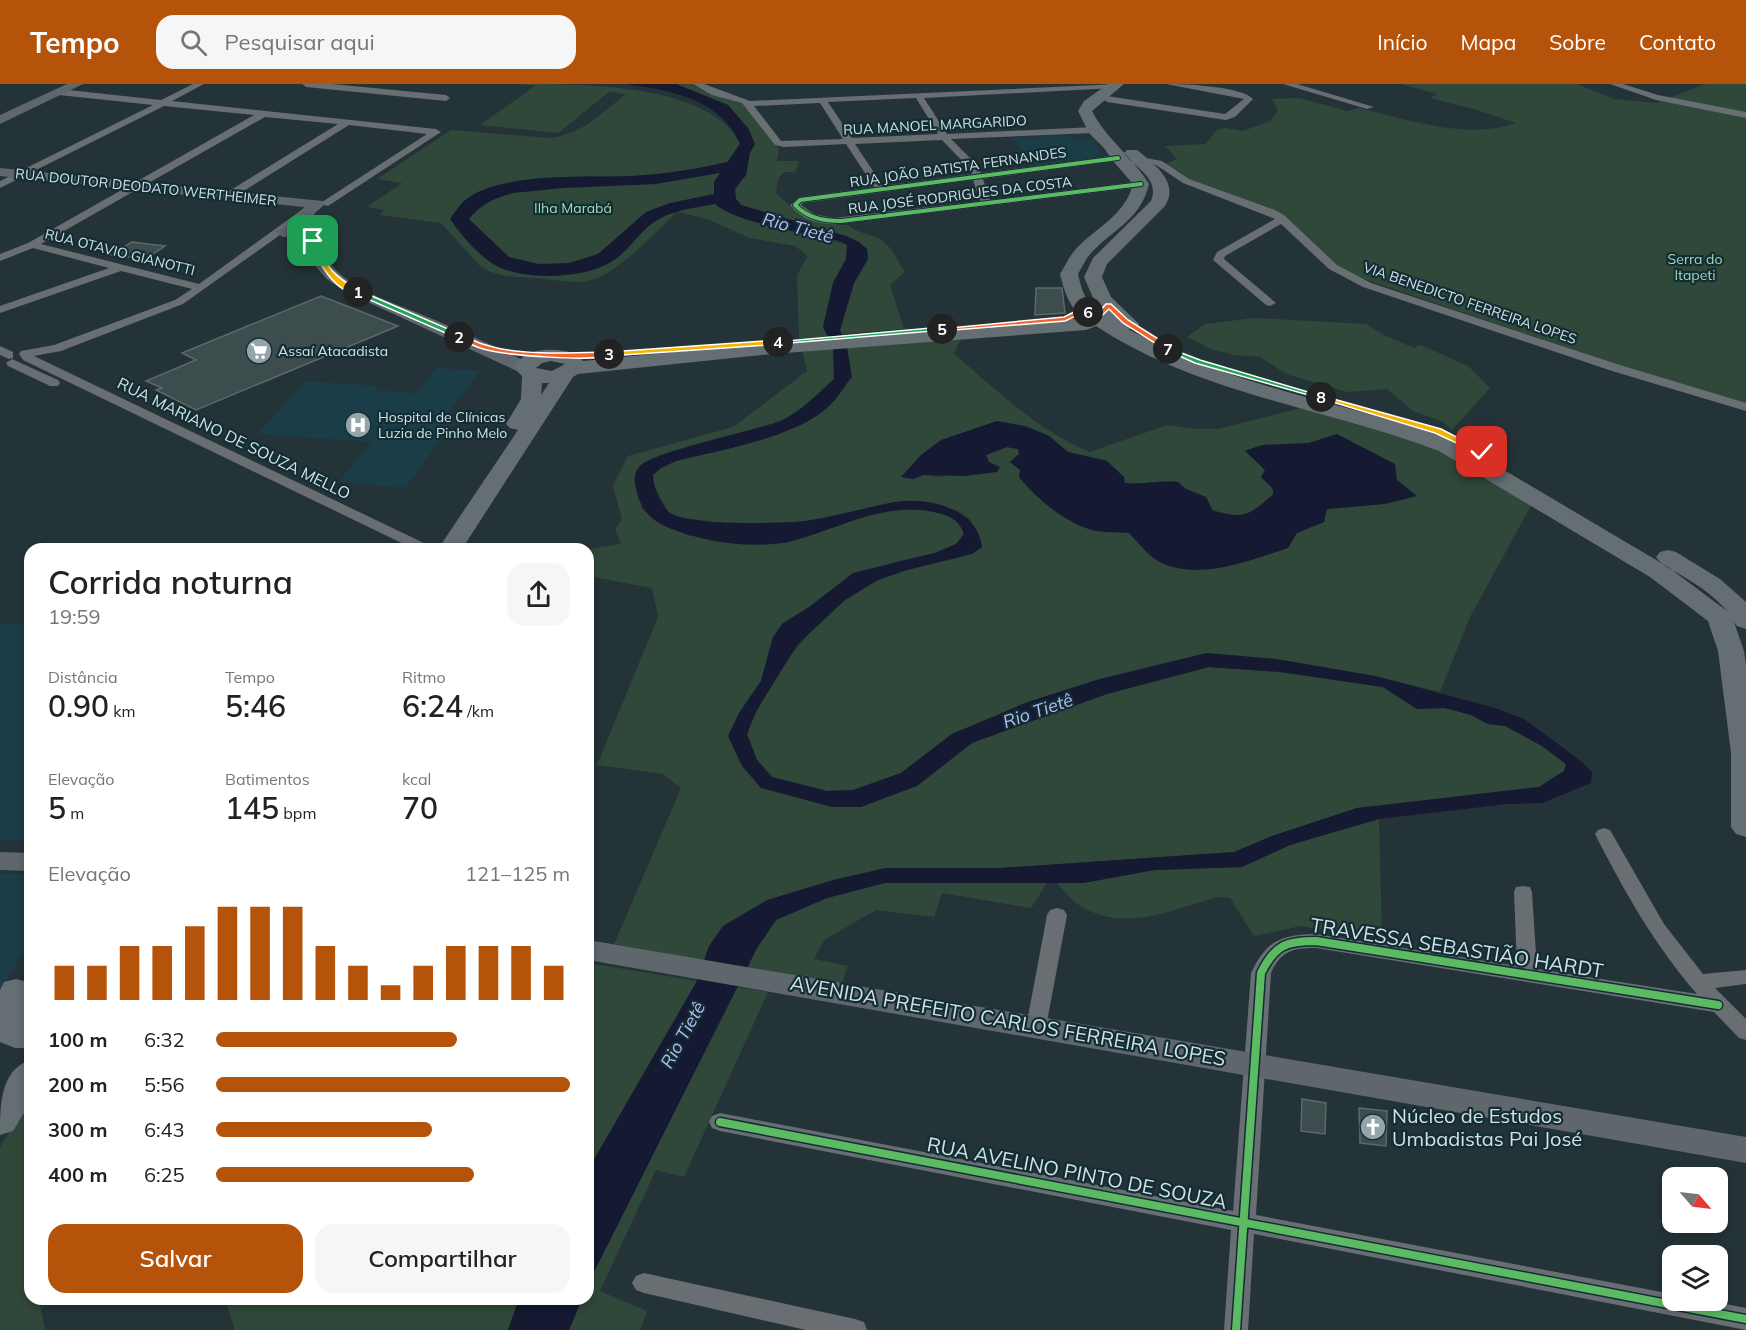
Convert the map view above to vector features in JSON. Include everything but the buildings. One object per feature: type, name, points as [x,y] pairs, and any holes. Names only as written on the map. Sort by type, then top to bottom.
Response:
[{"type":"main road","points":[[1117,88],[1089,104],[1085,111],[1094,130],[1137,177],[1140,184],[1138,197],[1129,212],[1081,254],[1069,274],[1074,294],[1153,351],[1199,370],[1412,433],[1447,446],[1599,536],[1703,603],[1720,618],[1731,651],[1745,753],[1746,827]]},
{"type":"main road","points":[[435,543],[487,464],[523,416],[531,399],[528,371],[530,361],[563,363],[773,345],[1086,324],[1097,311],[1095,269],[1099,262],[1159,203],[1164,194],[1162,183],[1107,126],[1101,113],[1101,106],[1117,88]]},
{"type":"main road","points":[[1097,311],[1126,321],[1164,347],[1197,361],[1451,436],[1685,567],[1713,586],[1743,614],[1746,621]]},
{"type":"main road","points":[[454,543],[563,363]]},
{"type":"main road","points":[[15,992],[9,1030],[15,1035],[24,1035]]},
{"type":"main road","points":[[0,1121],[24,1083]]},
{"type":"street","points":[[0,120],[77,84]]},
{"type":"street","points":[[0,185],[200,84]]},
{"type":"street","points":[[306,84],[446,98]]},
{"type":"street","points":[[697,84],[715,93],[742,99],[749,104],[1117,88],[1226,117],[1232,115],[1249,99],[1245,96],[1170,84]]},
{"type":"street","points":[[1287,84],[1370,107]]},
{"type":"street","points":[[1614,84],[1656,97],[1746,116]]},
{"type":"street","points":[[5,359],[57,348],[167,308],[201,288],[279,234],[296,229],[436,132],[59,92]]},
{"type":"street","points":[[918,95],[945,138],[974,168],[986,204]]},
{"type":"street","points":[[823,100],[880,189]]},
{"type":"street","name":"RUA MANOEL MARGARIDO","points":[[749,104],[778,143],[852,143],[1094,130]]},
{"type":"street","points":[[0,258],[32,245],[265,113]]},
{"type":"street","points":[[230,195],[348,122]]},
{"type":"street","name":"RUA JOÃO BATISTA FERNANDES","points":[[800,200],[1118,158]]},
{"type":"street","name":"VIA BENEDICTO FERREIRA LOPES","points":[[1140,160],[1159,163],[1186,181],[1258,206],[1282,219],[1334,267],[1367,285],[1616,368],[1746,407]]},
{"type":"street","name":"RUA DOUTOR DEODATO WERTHEIMER","points":[[0,172],[133,188],[293,202],[315,215]]},
{"type":"street","name":"RUA JOSÉ RODRIGUES DA COSTA","points":[[800,200],[795,205],[807,215],[833,222],[1140,184]]},
{"type":"street","points":[[279,234],[275,232],[315,215]]},
{"type":"street","points":[[315,215],[320,260],[341,283],[362,295],[485,348],[528,371]]},
{"type":"street","points":[[1270,303],[1218,260],[1221,254],[1282,219]]},
{"type":"street","name":"RUA OTAVIO GIANOTTI","points":[[32,245],[201,288]]},
{"type":"street","points":[[0,310],[121,267]]},
{"type":"street","points":[[485,348],[563,363]]},
{"type":"street","name":"RUA MARIANO DE SOUZA MELLO","points":[[26,356],[413,543]]},
{"type":"street","name":"RUA MARIANO DE SOUZA MELLO","points":[[5,359],[389,543]]},
{"type":"street","points":[[1604,834],[1638,899],[1667,944],[1718,1005],[1746,1032]]},
{"type":"street","points":[[0,846],[24,847]]},
{"type":"street","points":[[0,861],[24,862]]},
{"type":"street","points":[[1523,892],[1527,975]]},
{"type":"street","points":[[1036,1027],[1058,915]]},
{"type":"street","name":"TRAVESSA SEBASTIÃO HARDT","points":[[1253,1064],[1260,973],[1267,958],[1277,946],[1293,941],[1316,941],[1718,1005]]},
{"type":"street","name":"AVENIDA PREFEITO CARLOS FERREIRA LOPES","points":[[594,951],[1746,1150]]},
{"type":"street","points":[[1698,982],[1746,977]]},
{"type":"street","points":[[1236,1330],[1253,1064]]},
{"type":"street","name":"RUA AVELINO PINTO DE SOUZA","points":[[720,1122],[1746,1319]]},
{"type":"street","points":[[644,1283],[855,1330]]},
{"type":"shaded area","points":[[1070,135],[1074,140],[1094,139],[1102,156],[1035,165],[1012,138]]},
{"type":"shaded area","name":"Hospital de Clínicas Luzia de Pinho Melo","points":[[437,368],[480,371],[446,415],[458,417],[405,488],[339,482],[371,442],[257,434],[306,381],[378,386],[375,390],[416,393]]},
{"type":"shaded area","points":[[0,624],[24,624],[24,841],[0,839]]},
{"type":"shaded area","points":[[0,874],[24,874],[24,951],[0,991]]},
{"type":"green space","name":"Ilha Marabá","points":[[521,84],[578,85],[643,91],[674,98],[702,109],[724,124],[740,143],[714,182],[714,203],[847,245],[846,259],[833,283],[834,379],[783,420],[738,436],[657,456],[641,508],[663,525],[690,536],[911,509],[938,512],[949,517],[958,524],[964,534],[956,544],[935,553],[894,562],[783,623],[773,637],[761,681],[739,713],[742,765],[832,807],[917,786],[972,743],[1046,714],[1107,694],[1209,667],[1280,672],[1383,687],[1417,709],[1445,708],[1471,715],[1488,724],[1505,726],[1542,746],[1566,764],[1564,771],[1539,787],[1357,808],[1272,836],[1235,852],[1001,868],[886,868],[833,880],[704,961],[614,944],[681,788],[663,774],[597,765],[658,617],[652,588],[594,577],[594,548],[621,544],[615,529],[622,519],[613,486],[628,456],[733,427],[807,371],[799,337],[797,275],[808,256],[795,246],[750,238],[707,219],[677,212],[619,265],[593,280],[574,282],[513,277],[486,270],[480,266],[441,223],[380,215],[384,210],[367,207],[402,183],[377,179],[451,130],[550,138],[562,136],[582,128],[626,94],[609,92],[558,133],[480,125],[535,86]]},
{"type":"green space","points":[[676,84],[691,84],[711,94],[748,105],[779,149],[777,161],[799,161],[795,172],[784,172],[778,179],[776,193],[792,208],[816,221],[848,225],[857,231],[882,240],[889,247],[905,272],[890,285],[904,329],[842,334],[840,330],[854,283],[868,259],[867,249],[741,205],[736,199],[735,189],[747,166],[747,147],[728,105]]},
{"type":"green space","name":"Serra do Itapeti","points":[[1400,84],[1577,84],[1614,99],[1656,103],[1705,84],[1746,84],[1746,404],[1619,365],[1346,273],[1331,263],[1283,216],[1183,178],[1165,164],[1177,159],[1165,146],[1205,144],[1217,130],[1225,128],[1243,131],[1270,121],[1278,111],[1272,99],[1299,98],[1347,111],[1359,108],[1418,123],[1457,129],[1497,128],[1516,123],[1430,98],[1437,94]]},
{"type":"green space","points":[[1254,318],[1366,324],[1414,348],[1421,345],[1468,366],[1490,388],[1452,430],[1443,422],[1413,411],[1387,389],[1347,392],[1286,374],[1260,357],[1234,355],[1211,349],[1187,337],[1205,324]]},
{"type":"green space","points":[[961,338],[954,354],[1036,421],[1053,433],[1090,452],[1167,425],[1218,429],[1305,407],[1419,440],[1533,502],[1470,617],[1440,692],[1375,676],[1276,659],[1207,653],[1100,679],[1028,702],[952,734],[901,773],[853,790],[827,791],[772,777],[757,760],[747,735],[768,690],[799,645],[817,625],[858,591],[901,572],[972,554],[971,520],[958,511],[933,503],[896,502],[803,522],[721,523],[680,517],[669,513],[653,484],[653,475],[661,468],[676,461],[756,440],[813,416],[831,404],[847,347]],"holes":[[[1025,426],[1049,436],[1068,452],[1107,461],[1125,483],[1178,482],[1186,489],[1206,497],[1212,510],[1239,515],[1258,507],[1273,495],[1268,475],[1246,451],[1262,445],[1309,443],[1337,434],[1417,496],[1384,504],[1327,509],[1324,522],[1190,569],[1164,564],[1150,556],[1129,533],[1096,530],[1010,462],[1019,454],[1018,449],[1007,447],[986,455],[989,461],[939,477],[923,475]]]},
{"type":"green space","points":[[1379,819],[1382,940],[1301,926],[1254,936],[1230,898],[1218,897],[1146,917],[1128,919],[1111,917],[1093,912],[1076,903],[1057,883],[1083,883],[1155,870],[1242,867],[1290,845]]},
{"type":"green space","points":[[885,883],[1047,883],[1031,908],[942,893],[934,917],[876,910],[824,940],[814,959],[848,966],[842,984],[747,968],[776,920],[827,898]]},
{"type":"green space","points":[[594,964],[697,981],[594,1160]]},
{"type":"green space","points":[[737,987],[768,992],[684,1177],[656,1170],[600,1291],[647,1311],[640,1330],[569,1330],[579,1305],[594,1305],[594,1270]]},
{"type":"green space","points":[[24,1108],[24,1305],[40,1305],[45,1330],[0,1330],[0,1147]]},
{"type":"green space","points":[[227,1305],[517,1305],[508,1330],[235,1330]]},
{"type":"water","name":"Rio Tietê","points":[[625,84],[676,84],[728,105],[748,128],[755,144],[750,153],[746,175],[735,189],[736,199],[741,205],[846,236],[867,249],[868,259],[854,283],[840,330],[847,347],[852,377],[838,397],[818,415],[801,425],[759,441],[676,461],[661,468],[653,475],[653,479],[666,509],[678,517],[693,520],[776,523],[816,519],[894,502],[922,501],[949,508],[961,514],[978,534],[982,547],[972,554],[907,570],[878,580],[845,600],[797,645],[755,713],[747,734],[757,760],[772,777],[827,791],[853,790],[901,773],[952,734],[1028,702],[1100,679],[1207,653],[1276,659],[1375,676],[1495,708],[1524,719],[1592,772],[1591,783],[1542,803],[1507,804],[1379,819],[1290,845],[1242,867],[1155,870],[1083,883],[885,883],[827,898],[776,920],[757,948],[594,1272],[594,1160],[697,981],[709,946],[723,926],[767,900],[833,880],[886,868],[1001,868],[1234,852],[1272,836],[1357,808],[1539,787],[1564,771],[1566,764],[1542,746],[1505,726],[1488,724],[1471,715],[1445,708],[1417,709],[1383,687],[1280,672],[1209,667],[1107,694],[972,743],[917,786],[861,807],[832,807],[761,788],[742,766],[728,736],[739,713],[761,681],[773,637],[783,623],[809,607],[853,573],[935,553],[956,544],[964,534],[959,524],[948,516],[918,510],[903,510],[873,515],[784,543],[755,545],[725,543],[669,528],[657,522],[644,510],[637,493],[635,476],[639,467],[647,461],[682,448],[780,421],[802,408],[834,379],[833,348],[823,327],[833,283],[846,259],[847,245],[840,241],[755,222],[724,210],[714,203],[714,182],[740,144],[731,128],[707,106],[658,89]]},
{"type":"water","points":[[997,421],[1025,426],[1049,436],[1068,452],[1107,461],[1124,477],[1125,483],[1178,482],[1186,489],[1206,497],[1213,511],[1232,515],[1252,511],[1273,494],[1273,489],[1261,477],[1265,470],[1245,451],[1262,445],[1309,443],[1337,434],[1395,464],[1397,480],[1417,496],[1384,504],[1327,509],[1324,522],[1297,533],[1288,548],[1211,569],[1179,568],[1164,564],[1154,558],[1129,533],[1100,532],[1085,528],[1053,510],[1027,486],[1019,477],[1020,470],[1010,462],[1019,454],[1018,449],[1007,447],[986,455],[989,462],[1000,467],[997,472],[965,476],[924,475],[913,479],[901,477],[921,455],[941,440]]},
{"type":"water","points":[[517,1305],[579,1305],[569,1330],[508,1330]]},
{"type":"waterway","points":[[719,198],[685,204],[660,212],[639,225],[605,258],[595,263],[569,269],[524,268],[502,261],[485,247],[459,219],[471,205],[489,194],[512,188],[564,182],[656,179],[731,166]]},
{"type":"cycle path","points":[[1118,158],[800,200],[795,205],[805,214],[816,219],[841,221],[1141,184]]},
{"type":"cycle path","points":[[1236,1330],[1261,973],[1271,955],[1281,946],[1288,943],[1316,941],[1718,1005]]},
{"type":"cycle path","points":[[720,1122],[1746,1319]]},
{"type":"place","name":"Assaí Atacadista","points":[[259,351]]},
{"type":"place","name":"Hospital de Clínicas Luzia de Pinho Melo","points":[[358,425]]},
{"type":"place","name":"Núcleo de Estudos Umbadistas Pai José","points":[[1373,1127]]},
{"type":"route","points":[[313,241],[320,260],[333,277],[362,295],[485,348],[551,355],[644,352],[1065,319],[1084,310],[1097,318],[1109,305],[1126,321],[1164,347],[1197,361],[1425,427],[1451,436],[1482,452]]}]
